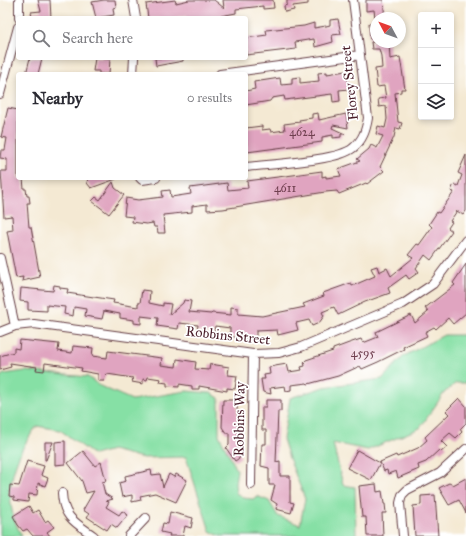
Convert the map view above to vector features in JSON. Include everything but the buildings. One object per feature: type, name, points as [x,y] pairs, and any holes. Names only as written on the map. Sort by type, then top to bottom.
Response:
[{"type":"street","points":[[18,0],[19,16]]},
{"type":"street","points":[[133,0],[136,16]]},
{"type":"street","name":"Florey Street","points":[[248,167],[344,153],[352,149],[360,141],[366,131],[368,118],[353,0]]},
{"type":"street","points":[[0,94],[16,34]]},
{"type":"street","points":[[235,72],[360,55]]},
{"type":"street","points":[[133,72],[134,60]]},
{"type":"street","name":"Robbins Street","points":[[0,332],[15,326],[34,324],[253,354],[279,353],[301,347],[403,304],[436,282],[466,240]]},
{"type":"street","points":[[0,258],[15,326]]},
{"type":"street","name":"Robbins Way","points":[[251,485],[253,354]]},
{"type":"street","points":[[403,536],[400,503],[402,495],[407,490],[440,473],[466,449]]},
{"type":"street","points":[[62,493],[63,506],[70,518],[94,536]]},
{"type":"street","points":[[129,536],[146,518]]},
{"type":"green space","points":[[444,335],[466,335],[466,383],[456,383],[444,393],[420,428],[368,450],[333,443],[343,485],[355,487],[356,536],[220,536],[210,531],[186,457],[143,458],[112,450],[94,455],[60,430],[37,426],[28,438],[15,465],[10,494],[15,522],[22,536],[0,536],[0,377],[4,374],[25,371],[88,377],[100,386],[132,400],[186,391],[211,393],[219,398],[219,435],[237,470],[235,483],[236,493],[243,498],[253,499],[257,496],[269,501],[278,516],[300,525],[305,499],[283,439],[290,398],[324,387],[382,379],[404,356]]}]
